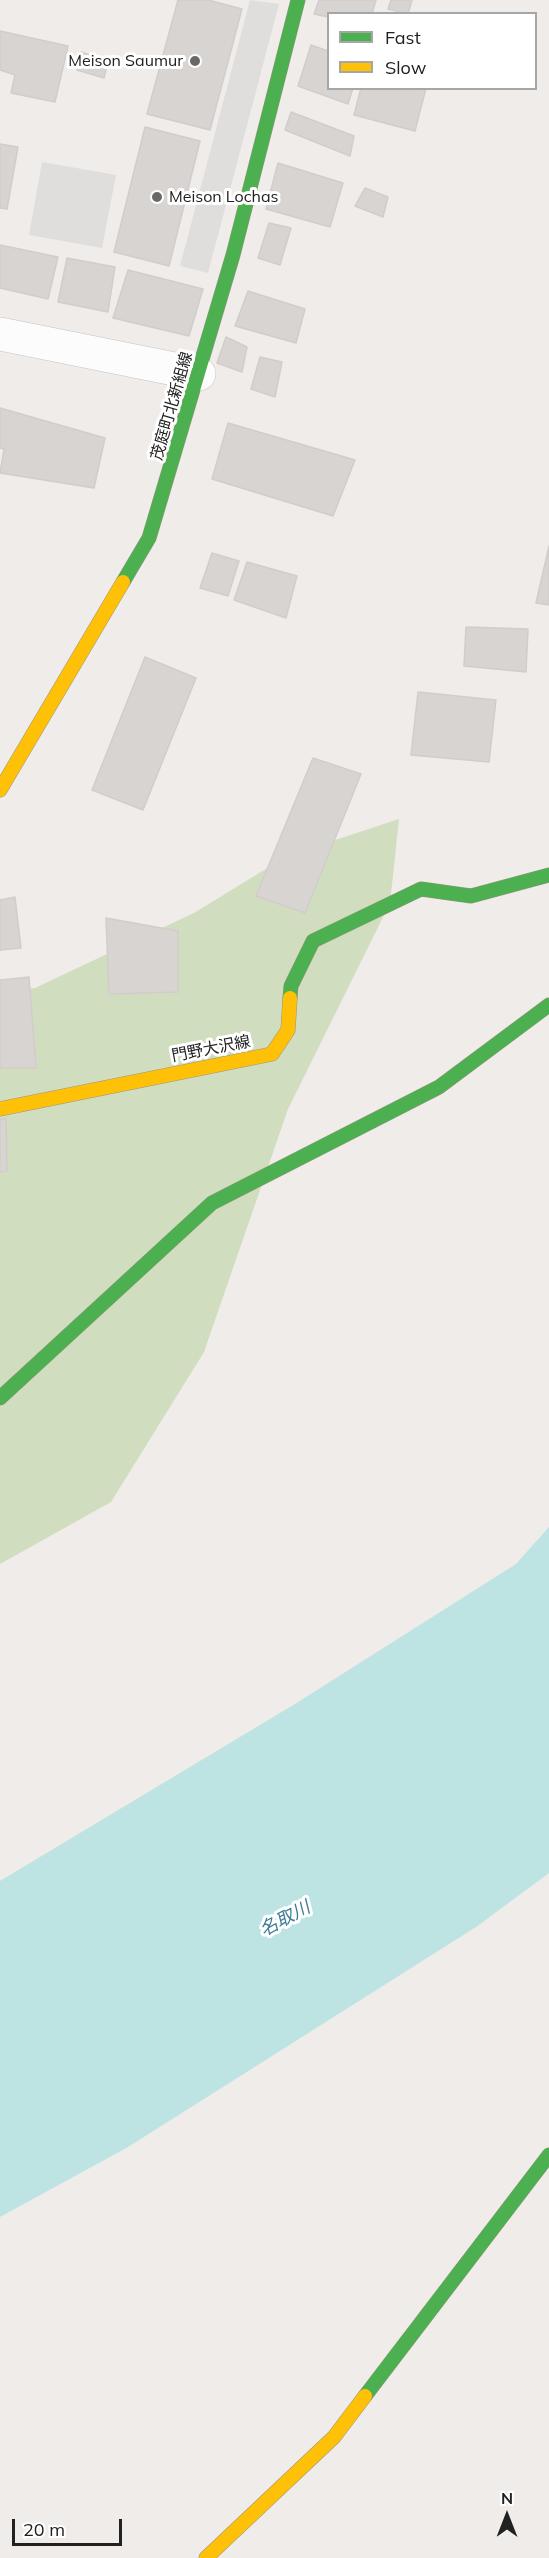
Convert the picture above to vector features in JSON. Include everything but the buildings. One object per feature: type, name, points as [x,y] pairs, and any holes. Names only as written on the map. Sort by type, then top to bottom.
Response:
[{"type":"street","name":"茂庭町北新組線","points":[[0,790],[149,538],[199,374],[298,0]]},
{"type":"street","points":[[0,334],[199,374]]},
{"type":"street","name":"門野大沢線","points":[[0,1109],[272,1054],[288,1030],[291,986],[313,940],[421,889],[471,896],[549,875]]},
{"type":"street","points":[[0,1398],[212,1203],[439,1088],[549,1005]]},
{"type":"street","points":[[206,2558],[334,2437],[549,2155]]},
{"type":"green space","points":[[399,819],[390,903],[288,1109],[204,1352],[111,1502],[0,1564],[0,993],[35,988],[194,913],[287,856]]},
{"type":"shaded area","points":[[250,0],[279,4],[208,273],[180,266]]},
{"type":"shaded area","points":[[42,162],[116,175],[102,248],[29,235]]},
{"type":"water","name":"名取川","points":[[549,1527],[549,1873],[476,1927],[128,2147],[0,2217],[0,1881],[295,1704],[516,1564]]},
{"type":"traffic: fast","points":[[123,582],[149,538],[233,255],[298,0]]},
{"type":"traffic: fast","points":[[290,998],[291,986],[313,941],[421,889],[471,896],[549,875]]},
{"type":"traffic: fast","points":[[0,1398],[212,1203],[439,1087],[549,1005]]},
{"type":"traffic: fast","points":[[365,2396],[549,2155]]},
{"type":"traffic: slow","points":[[0,790],[123,582]]},
{"type":"traffic: slow","points":[[0,1109],[272,1054],[288,1030],[290,998]]},
{"type":"traffic: slow","points":[[206,2558],[334,2437],[365,2396]]},
{"type":"place","name":"Meison Saumur","points":[[195,61]]},
{"type":"place","name":"Meison Lochas","points":[[157,197]]}]
